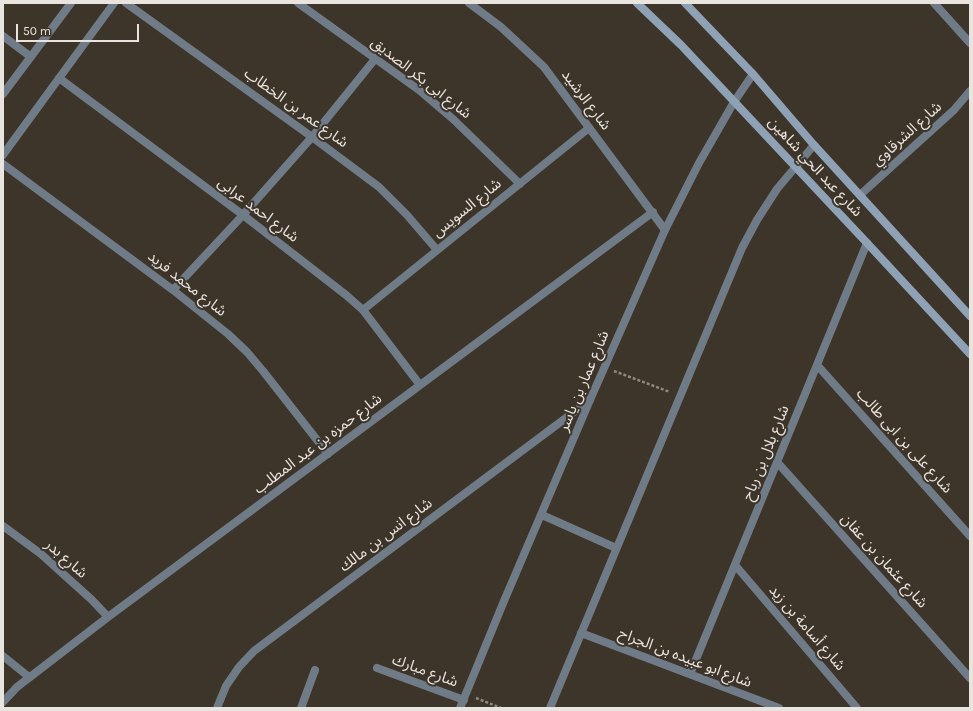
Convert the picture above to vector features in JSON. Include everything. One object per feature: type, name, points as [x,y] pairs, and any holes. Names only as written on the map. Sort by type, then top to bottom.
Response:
[{"type":"main road","name":"شارع عبد الحي شاهين","points":[[637,3],[681,45],[868,243],[970,354]]},
{"type":"main road","name":"شارع عبد الحي شاهين","points":[[685,3],[753,74],[814,145],[970,316]]},
{"type":"street","points":[[3,94],[71,3]]},
{"type":"street","points":[[3,155],[114,3]]},
{"type":"street","name":"شارع عمر بن الخطاب","points":[[126,3],[379,187],[407,215],[437,250]]},
{"type":"street","name":"شارع ابى بكر الصديق","points":[[298,3],[419,90],[453,119],[520,184]]},
{"type":"street","name":"شارع الرشيد","points":[[469,3],[501,27],[544,67],[665,230]]},
{"type":"street","points":[[934,3],[970,43]]},
{"type":"street","points":[[3,36],[31,57]]},
{"type":"street","points":[[173,290],[243,215],[312,137],[375,59]]},
{"type":"street","name":"شارع عمار بن ياسر","points":[[460,708],[604,367],[665,230],[699,164],[734,102],[753,74]]},
{"type":"street","name":"شارع احمد عرابى","points":[[59,78],[243,215],[363,310],[420,385]]},
{"type":"street","name":"شارع الشرقاوي","points":[[860,195],[954,110],[970,91]]},
{"type":"street","name":"شارع السويس","points":[[363,310],[590,128]]},
{"type":"street","points":[[550,708],[742,248],[761,214],[778,189],[814,145]]},
{"type":"street","name":"شارع محمد فريد","points":[[3,164],[173,290],[228,334],[247,352],[328,454]]},
{"type":"street","name":"شارع حمزه بن عبد المطلب","points":[[3,702],[17,687],[108,617],[653,212]]},
{"type":"street","name":"شارع بلال بن رباح","points":[[690,674],[868,243]]},
{"type":"street","name":"شارع على بن ابى طالب","points":[[817,365],[970,536]]},
{"type":"street","name":"شارع انس بن مالك","points":[[217,708],[226,686],[239,667],[254,651],[590,400]]},
{"type":"street","name":"شارع عثمان بن عفان","points":[[778,462],[970,678]]},
{"type":"street","points":[[542,515],[616,548]]},
{"type":"street","name":"شارع بدر","points":[[3,526],[46,559],[92,600],[108,617]]},
{"type":"street","name":"شارع أسامة بن زيد","points":[[735,565],[857,708]]},
{"type":"street","name":"شارع ابو عبيده بن الجراح","points":[[581,633],[779,708]]},
{"type":"street","points":[[3,656],[30,677]]},
{"type":"street","name":"شارع مبارك","points":[[377,668],[465,697]]},
{"type":"street","points":[[301,708],[314,670]]},
{"type":"path","points":[[604,367],[680,396]]},
{"type":"path","points":[[465,697],[501,708]]}]
